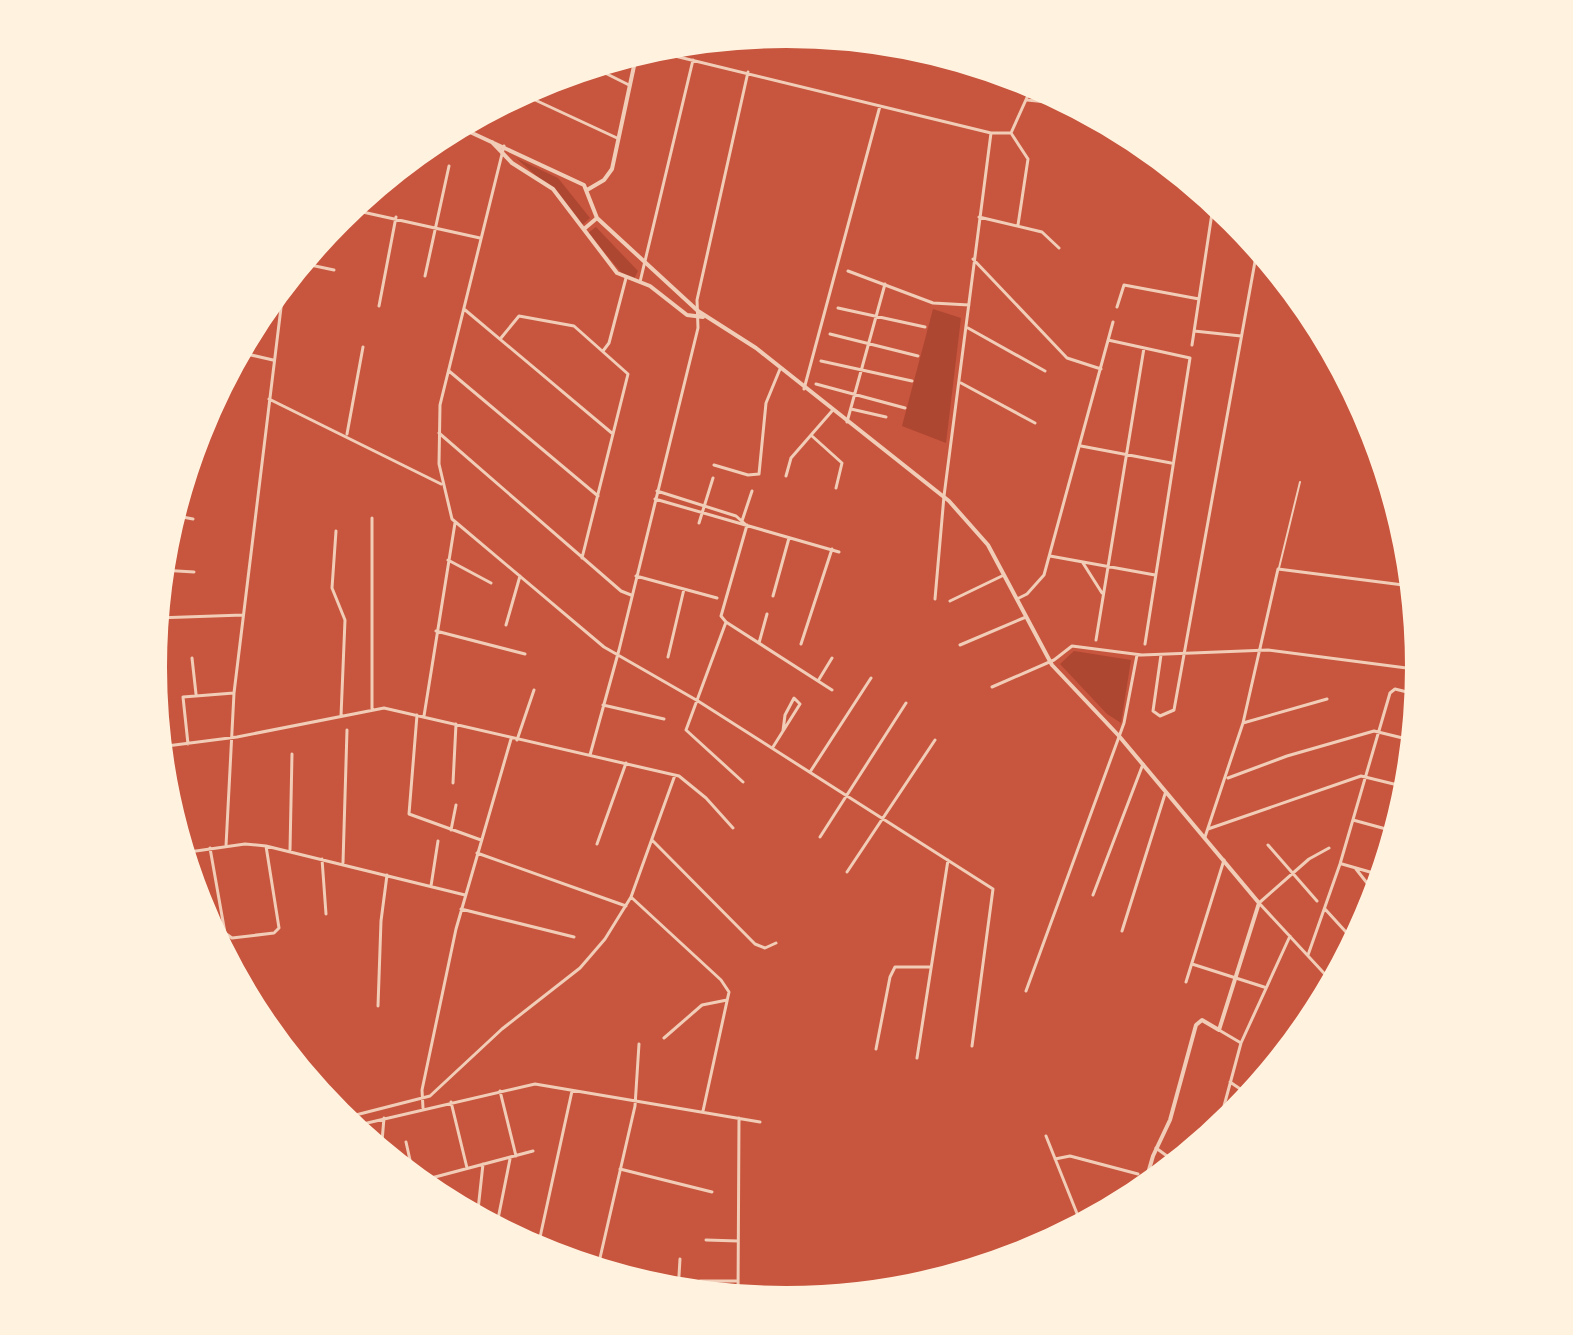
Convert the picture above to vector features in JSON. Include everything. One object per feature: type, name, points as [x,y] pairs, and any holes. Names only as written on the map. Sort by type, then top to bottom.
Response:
[{"type":"street","points":[[678,56],[991,133],[1011,133]]},
{"type":"street","points":[[640,282],[694,59]]},
{"type":"street","points":[[587,190],[609,174],[634,65]]},
{"type":"street","points":[[590,755],[632,595],[698,314],[697,300],[748,72]]},
{"type":"street","points":[[606,73],[629,85]]},
{"type":"street","points":[[1011,133],[1029,95]]},
{"type":"street","points":[[534,100],[617,138]]},
{"type":"street","points":[[1027,100],[1043,102]]},
{"type":"street","points":[[804,389],[880,106]]},
{"type":"street","points":[[471,132],[581,183],[587,190],[597,218],[698,314]]},
{"type":"street","points":[[935,599],[944,496],[991,133]]},
{"type":"street","points":[[1011,133],[1028,159],[1018,225]]},
{"type":"street","points":[[492,142],[501,153],[553,189],[614,270],[656,290],[687,315],[706,316],[736,333],[944,496],[984,539],[1049,660],[1119,736],[1259,903],[1326,975]]},
{"type":"street","points":[[424,716],[455,523],[441,484],[440,405],[504,146]]},
{"type":"street","points":[[425,276],[449,166]]},
{"type":"street","points":[[365,212],[480,238]]},
{"type":"street","points":[[1192,345],[1212,215]]},
{"type":"street","points":[[379,306],[396,217]]},
{"type":"street","points":[[979,217],[1042,232],[1059,248]]},
{"type":"street","points":[[584,229],[597,218]]},
{"type":"street","points":[[973,259],[1067,358],[1101,369]]},
{"type":"street","points":[[1161,655],[1153,711],[1160,716],[1174,710],[1255,260]]},
{"type":"street","points":[[313,265],[334,270]]},
{"type":"street","points":[[848,271],[933,303],[969,305]]},
{"type":"street","points":[[603,351],[609,343],[626,278]]},
{"type":"street","points":[[847,422],[885,284]]},
{"type":"street","points":[[1117,307],[1124,285],[1199,299]]},
{"type":"street","points":[[226,846],[234,693],[281,306]]},
{"type":"street","points":[[838,308],[925,327]]},
{"type":"street","points":[[464,309],[613,434]]},
{"type":"street","points":[[501,338],[517,317],[524,315],[570,324],[628,376],[582,558]]},
{"type":"street","points":[[1017,599],[1040,580],[1050,556],[1113,322]]},
{"type":"street","points":[[967,327],[1045,371]]},
{"type":"street","points":[[1194,331],[1241,336]]},
{"type":"street","points":[[830,334],[918,356]]},
{"type":"street","points":[[1108,340],[1190,358],[1171,463],[1145,644]]},
{"type":"street","points":[[347,435],[363,347]]},
{"type":"street","points":[[1096,640],[1144,348]]},
{"type":"street","points":[[250,355],[274,360]]},
{"type":"street","points":[[821,361],[912,381]]},
{"type":"street","points":[[714,465],[748,475],[759,474],[766,403],[780,369]]},
{"type":"street","points":[[449,371],[598,496]]},
{"type":"street","points":[[960,382],[1035,423]]},
{"type":"street","points":[[816,384],[905,408]]},
{"type":"street","points":[[269,399],[441,484]]},
{"type":"street","points":[[851,409],[886,417]]},
{"type":"street","points":[[786,476],[789,461],[832,411]]},
{"type":"street","points":[[439,433],[621,591],[632,595]]},
{"type":"street","points":[[812,436],[842,463],[836,488]]},
{"type":"street","points":[[1081,446],[1171,463]]},
{"type":"street","points":[[699,523],[713,478]]},
{"type":"street","points":[[657,491],[704,505],[744,524]]},
{"type":"street","points":[[752,491],[721,616],[832,690]]},
{"type":"street","points":[[655,499],[839,552]]},
{"type":"street","points":[[184,517],[193,519]]},
{"type":"street","points":[[372,518],[372,710]]},
{"type":"street","points":[[455,523],[604,647],[698,701],[994,890],[972,1046]]},
{"type":"street","points":[[336,531],[333,591],[345,620],[341,716]]},
{"type":"street","points":[[773,596],[789,538]]},
{"type":"street","points":[[801,644],[832,549]]},
{"type":"street","points":[[1050,556],[1155,575]]},
{"type":"street","points":[[448,559],[491,583]]},
{"type":"street","points":[[1083,563],[1102,593]]},
{"type":"street","points":[[1205,837],[1228,778],[1243,723],[1278,569],[1403,585]]},
{"type":"street","points":[[173,571],[194,572]]},
{"type":"street","points":[[950,601],[1004,575]]},
{"type":"street","points":[[506,625],[520,576]]},
{"type":"street","points":[[636,576],[717,598]]},
{"type":"street","points":[[668,657],[684,589]]},
{"type":"street","points":[[759,643],[767,614]]},
{"type":"street","points":[[167,618],[243,615]]},
{"type":"street","points":[[960,645],[1026,617]]},
{"type":"street","points":[[726,622],[687,733],[743,782]]},
{"type":"street","points":[[436,631],[525,654]]},
{"type":"street","points":[[992,687],[1072,646],[1137,655],[1262,649],[1408,668]]},
{"type":"street","points":[[1026,991],[1131,700],[1137,655]]},
{"type":"street","points":[[192,658],[196,694]]},
{"type":"street","points":[[818,681],[832,658]]},
{"type":"street","points":[[810,772],[871,678]]},
{"type":"street","points":[[1308,955],[1340,864],[1393,689],[1407,692]]},
{"type":"street","points":[[517,740],[534,690]]},
{"type":"street","points":[[188,744],[183,697],[234,693]]},
{"type":"street","points":[[773,748],[800,704],[796,699],[790,701],[783,731]]},
{"type":"street","points":[[1243,723],[1327,699]]},
{"type":"street","points":[[820,837],[906,703]]},
{"type":"street","points":[[603,705],[664,719]]},
{"type":"street","points":[[170,746],[231,738],[384,708],[675,774],[706,798],[733,828]]},
{"type":"street","points":[[417,715],[408,812],[481,840]]},
{"type":"street","points":[[453,783],[456,724]]},
{"type":"street","points":[[343,863],[347,730]]},
{"type":"street","points":[[1228,778],[1287,756],[1379,731],[1404,738]]},
{"type":"street","points":[[423,1108],[422,1098],[461,909],[511,739]]},
{"type":"street","points":[[847,872],[935,740]]},
{"type":"street","points":[[290,850],[292,754]]},
{"type":"street","points":[[597,844],[626,763]]},
{"type":"street","points":[[1093,895],[1143,764]]},
{"type":"street","points":[[356,1115],[430,1096],[502,1029],[580,968],[631,897],[675,774]]},
{"type":"street","points":[[1208,829],[1366,776],[1397,784]]},
{"type":"street","points":[[1122,931],[1166,791]]},
{"type":"street","points":[[451,830],[456,805]]},
{"type":"street","points":[[1353,820],[1387,829]]},
{"type":"street","points":[[652,840],[755,944],[765,948],[776,943]]},
{"type":"street","points":[[431,886],[438,841]]},
{"type":"street","points":[[1268,845],[1317,901]]},
{"type":"street","points":[[193,851],[226,846],[266,846],[465,895]]},
{"type":"street","points":[[210,848],[227,936],[278,930],[266,846]]},
{"type":"street","points":[[1219,1030],[1259,903],[1292,873],[1329,848]]},
{"type":"street","points":[[477,853],[626,906]]},
{"type":"street","points":[[322,859],[326,914]]},
{"type":"street","points":[[917,1058],[948,860]]},
{"type":"street","points":[[1186,982],[1225,860]]},
{"type":"street","points":[[1340,864],[1373,873]]},
{"type":"street","points":[[1356,869],[1368,885]]},
{"type":"street","points":[[378,1006],[381,921],[387,875]]},
{"type":"street","points":[[631,897],[721,980],[729,992],[703,1111]]},
{"type":"street","points":[[461,909],[574,937]]},
{"type":"street","points":[[1325,909],[1348,934]]},
{"type":"street","points":[[1223,1110],[1244,1035],[1290,936]]},
{"type":"street","points":[[876,1049],[890,977],[895,967],[905,964],[931,967]]},
{"type":"street","points":[[1192,964],[1266,988]]},
{"type":"street","points":[[664,1038],[699,1007],[728,1000]]},
{"type":"street","points":[[1149,1172],[1168,1125],[1200,1021],[1241,1043]]},
{"type":"street","points":[[600,1260],[635,1100],[639,1044]]},
{"type":"street","points":[[1230,1082],[1242,1090]]},
{"type":"street","points":[[364,1123],[535,1084],[760,1122]]},
{"type":"street","points":[[540,1238],[572,1089]]},
{"type":"street","points":[[500,1091],[516,1156]]},
{"type":"street","points":[[451,1102],[467,1169]]},
{"type":"street","points":[[382,1139],[384,1118]]},
{"type":"street","points":[[738,1287],[739,1118]]},
{"type":"street","points":[[1046,1136],[1078,1216]]},
{"type":"street","points":[[406,1142],[411,1163]]},
{"type":"street","points":[[1156,1148],[1169,1158]]},
{"type":"street","points":[[433,1178],[533,1151]]},
{"type":"street","points":[[1055,1159],[1070,1156],[1138,1174]]},
{"type":"street","points":[[498,1218],[510,1157]]},
{"type":"street","points":[[478,1207],[483,1164]]},
{"type":"street","points":[[620,1169],[712,1192]]},
{"type":"street","points":[[706,1240],[738,1241]]},
{"type":"street","points":[[679,1279],[680,1259]]},
{"type":"street","points":[[700,1281],[738,1281]]},
{"type":"lane","points":[[1278,569],[1300,482]]},
{"type":"shaded area","points":[[516,158],[558,178],[590,218],[582,225],[547,185]]},
{"type":"shaded area","points":[[596,227],[638,271],[634,279],[625,277],[588,233]]},
{"type":"shaded area","points":[[933,309],[961,318],[946,443],[902,426]]},
{"type":"shaded area","points":[[1074,651],[1131,660],[1121,723],[1107,714],[1060,664]]}]
